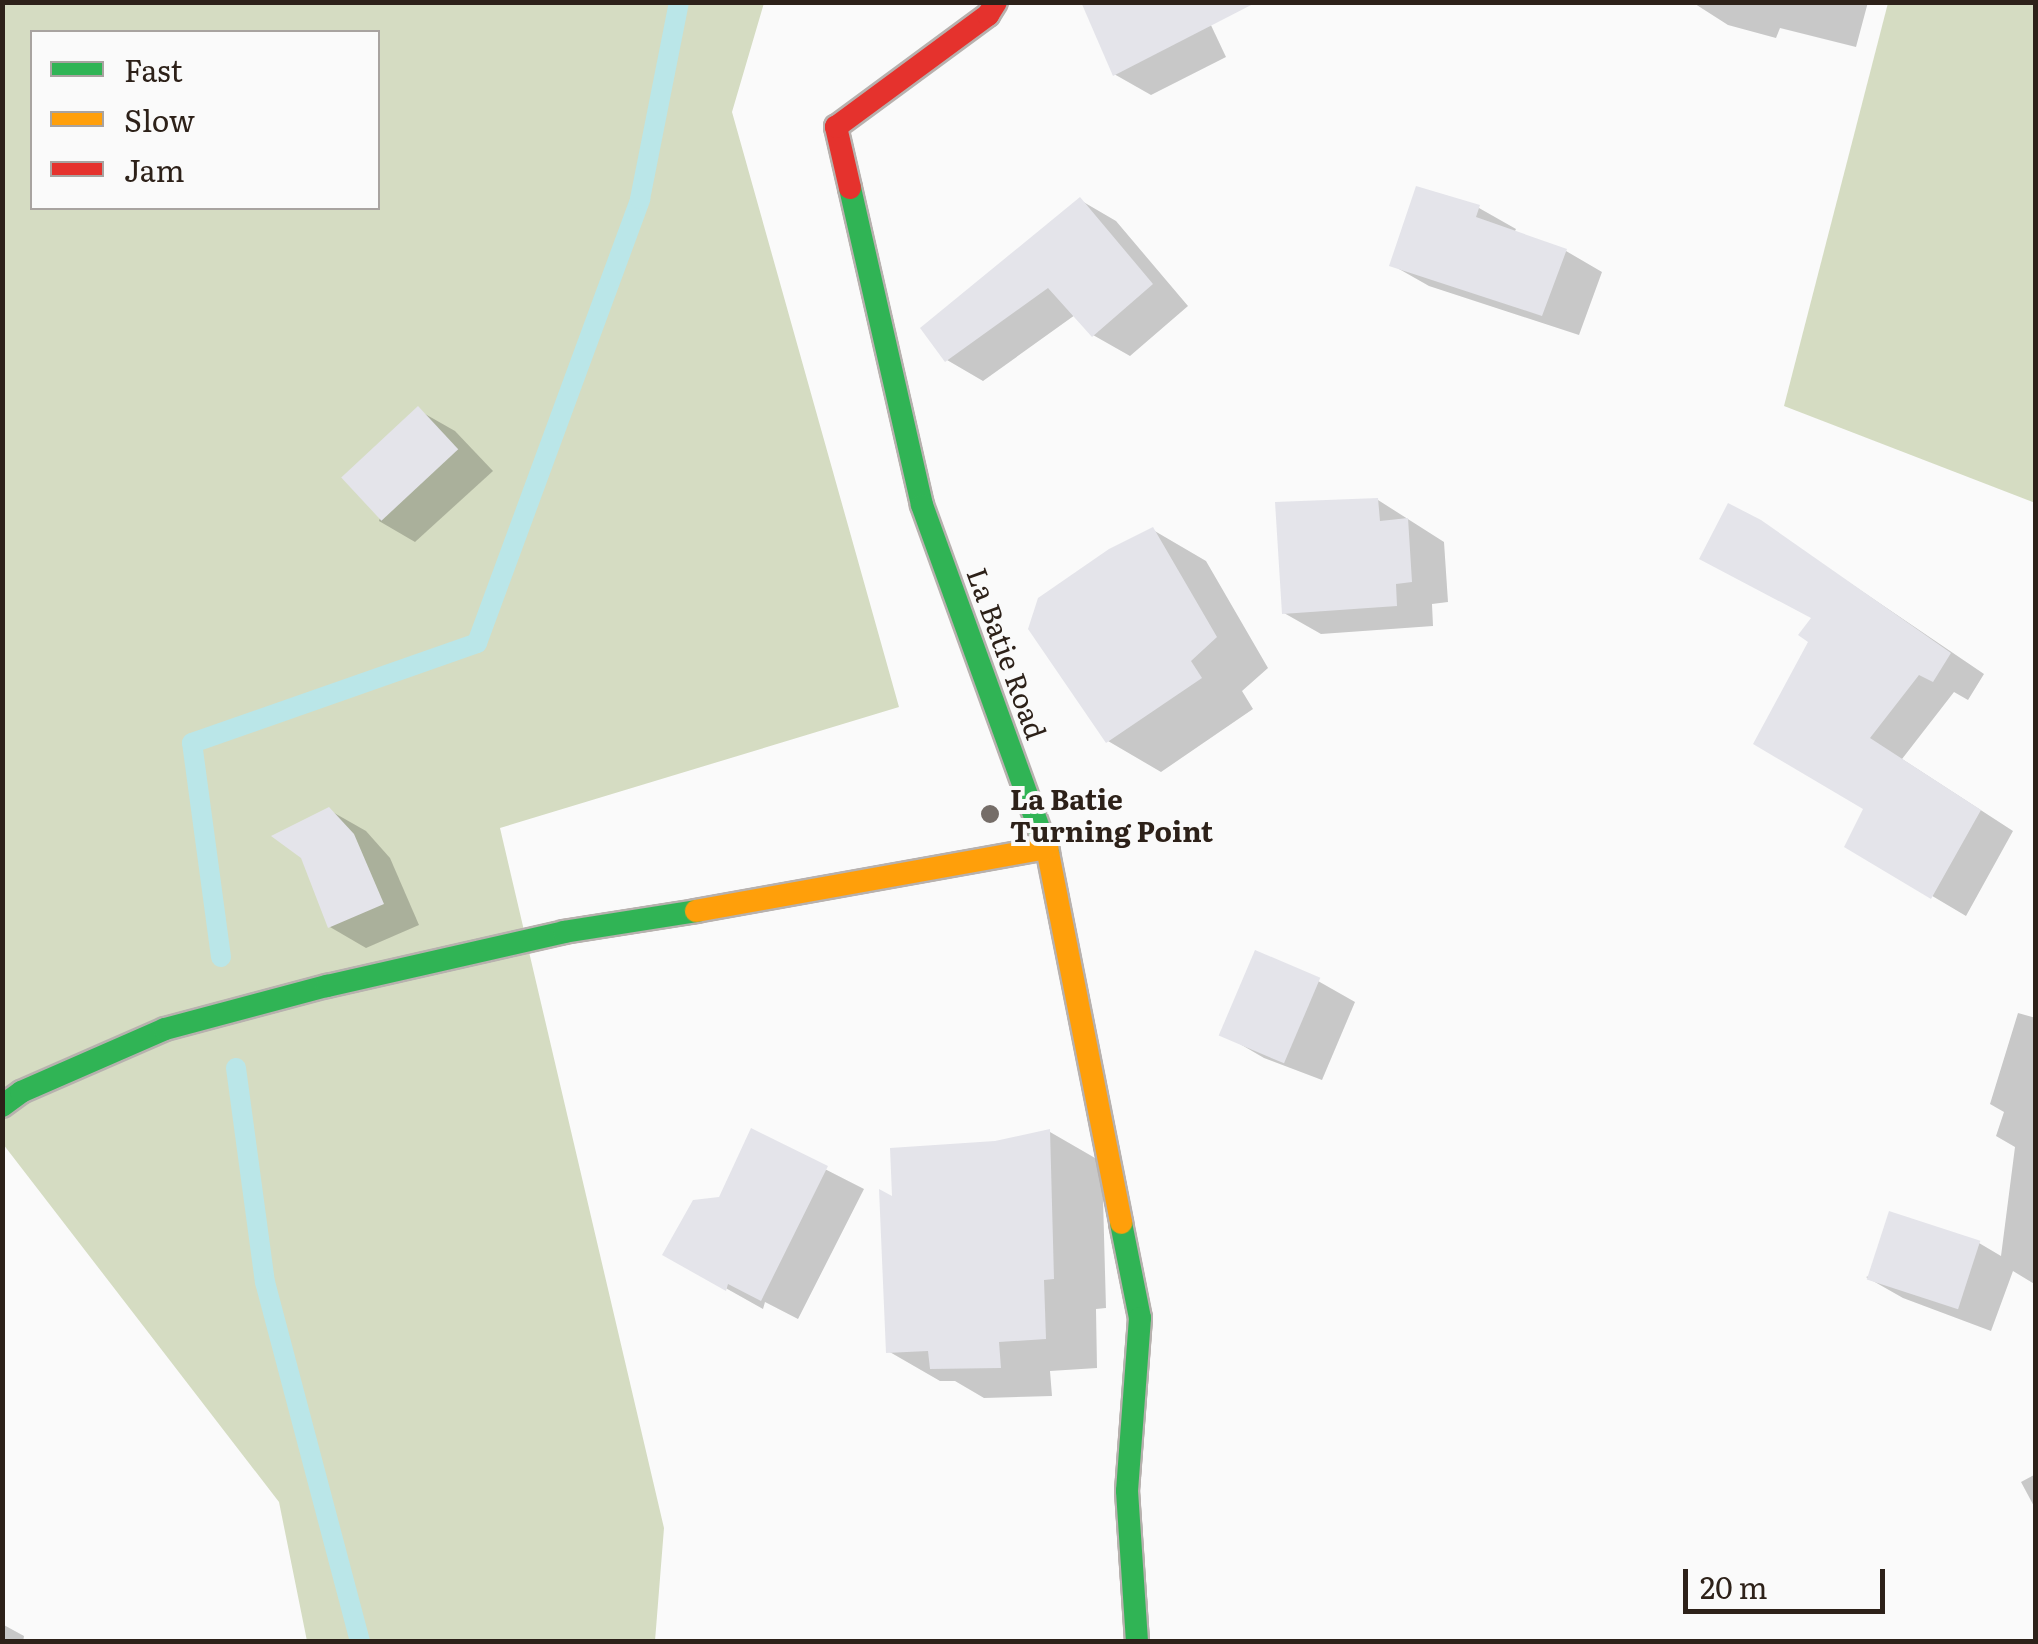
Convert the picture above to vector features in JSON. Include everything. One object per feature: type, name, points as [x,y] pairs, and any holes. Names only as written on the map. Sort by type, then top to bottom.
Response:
[{"type":"street","name":"La Batie Road","points":[[996,2],[988,15],[836,128],[922,504],[1046,848],[1140,1318],[1127,1491],[1138,1642]]},
{"type":"street","points":[[2,1106],[21,1092],[165,1029],[327,986],[564,932],[834,890],[1046,848]]},
{"type":"green space","points":[[3,3],[764,3],[732,112],[899,707],[500,828],[664,1528],[655,1641],[307,1641],[279,1502],[3,1144]]},
{"type":"green space","points":[[1888,3],[2035,3],[2035,503],[1784,406]]},
{"type":"building","points":[[1081,2],[1257,2],[1113,76]]},
{"type":"building","points":[[1416,186],[1480,205],[1476,217],[1567,249],[1542,316],[1389,266]]},
{"type":"building","points":[[1080,197],[1153,284],[1092,337],[1048,288],[945,362],[920,328]]},
{"type":"building","points":[[418,406],[458,449],[381,521],[341,478]]},
{"type":"building","points":[[1378,498],[1380,521],[1408,518],[1412,582],[1396,584],[1397,606],[1282,614],[1275,502]]},
{"type":"building","points":[[1728,503],[1761,520],[1951,653],[1933,682],[1919,675],[1870,738],[1981,810],[1931,899],[1844,847],[1863,809],[1753,744],[1808,642],[1798,635],[1811,618],[1699,559]]},
{"type":"building","points":[[1153,527],[1217,637],[1191,661],[1202,678],[1106,743],[1028,629],[1038,598],[1109,549]]},
{"type":"building","points":[[329,807],[354,834],[384,904],[328,928],[301,858],[271,836]]},
{"type":"building","points":[[1255,950],[1320,978],[1284,1063],[1219,1036]]},
{"type":"building","points":[[751,1128],[828,1166],[761,1301],[728,1284],[726,1291],[662,1255],[693,1200],[719,1197]]},
{"type":"building","points":[[1050,1129],[1054,1279],[1044,1280],[1046,1339],[999,1342],[1001,1368],[930,1369],[928,1351],[886,1353],[879,1189],[892,1196],[890,1148],[995,1141]]},
{"type":"building","points":[[1889,1211],[1980,1241],[1958,1309],[1867,1279]]},
{"type":"waterway","points":[[221,957],[192,743],[477,643],[640,199],[679,2]]},
{"type":"waterway","points":[[236,1068],[265,1282],[360,1642]]},
{"type":"traffic: fast","points":[[850,188],[922,505],[1048,853]]},
{"type":"traffic: fast","points":[[2,1106],[21,1092],[165,1029],[327,986],[564,932],[696,911]]},
{"type":"traffic: fast","points":[[1121,1223],[1140,1318],[1127,1491],[1137,1642]]},
{"type":"traffic: slow","points":[[696,911],[1047,848]]},
{"type":"traffic: slow","points":[[1048,853],[1121,1223]]},
{"type":"traffic: jam","points":[[850,188],[836,127],[988,15],[996,2]]},
{"type":"place","name":"La Batie Turning Point","points":[[990,814]]}]
